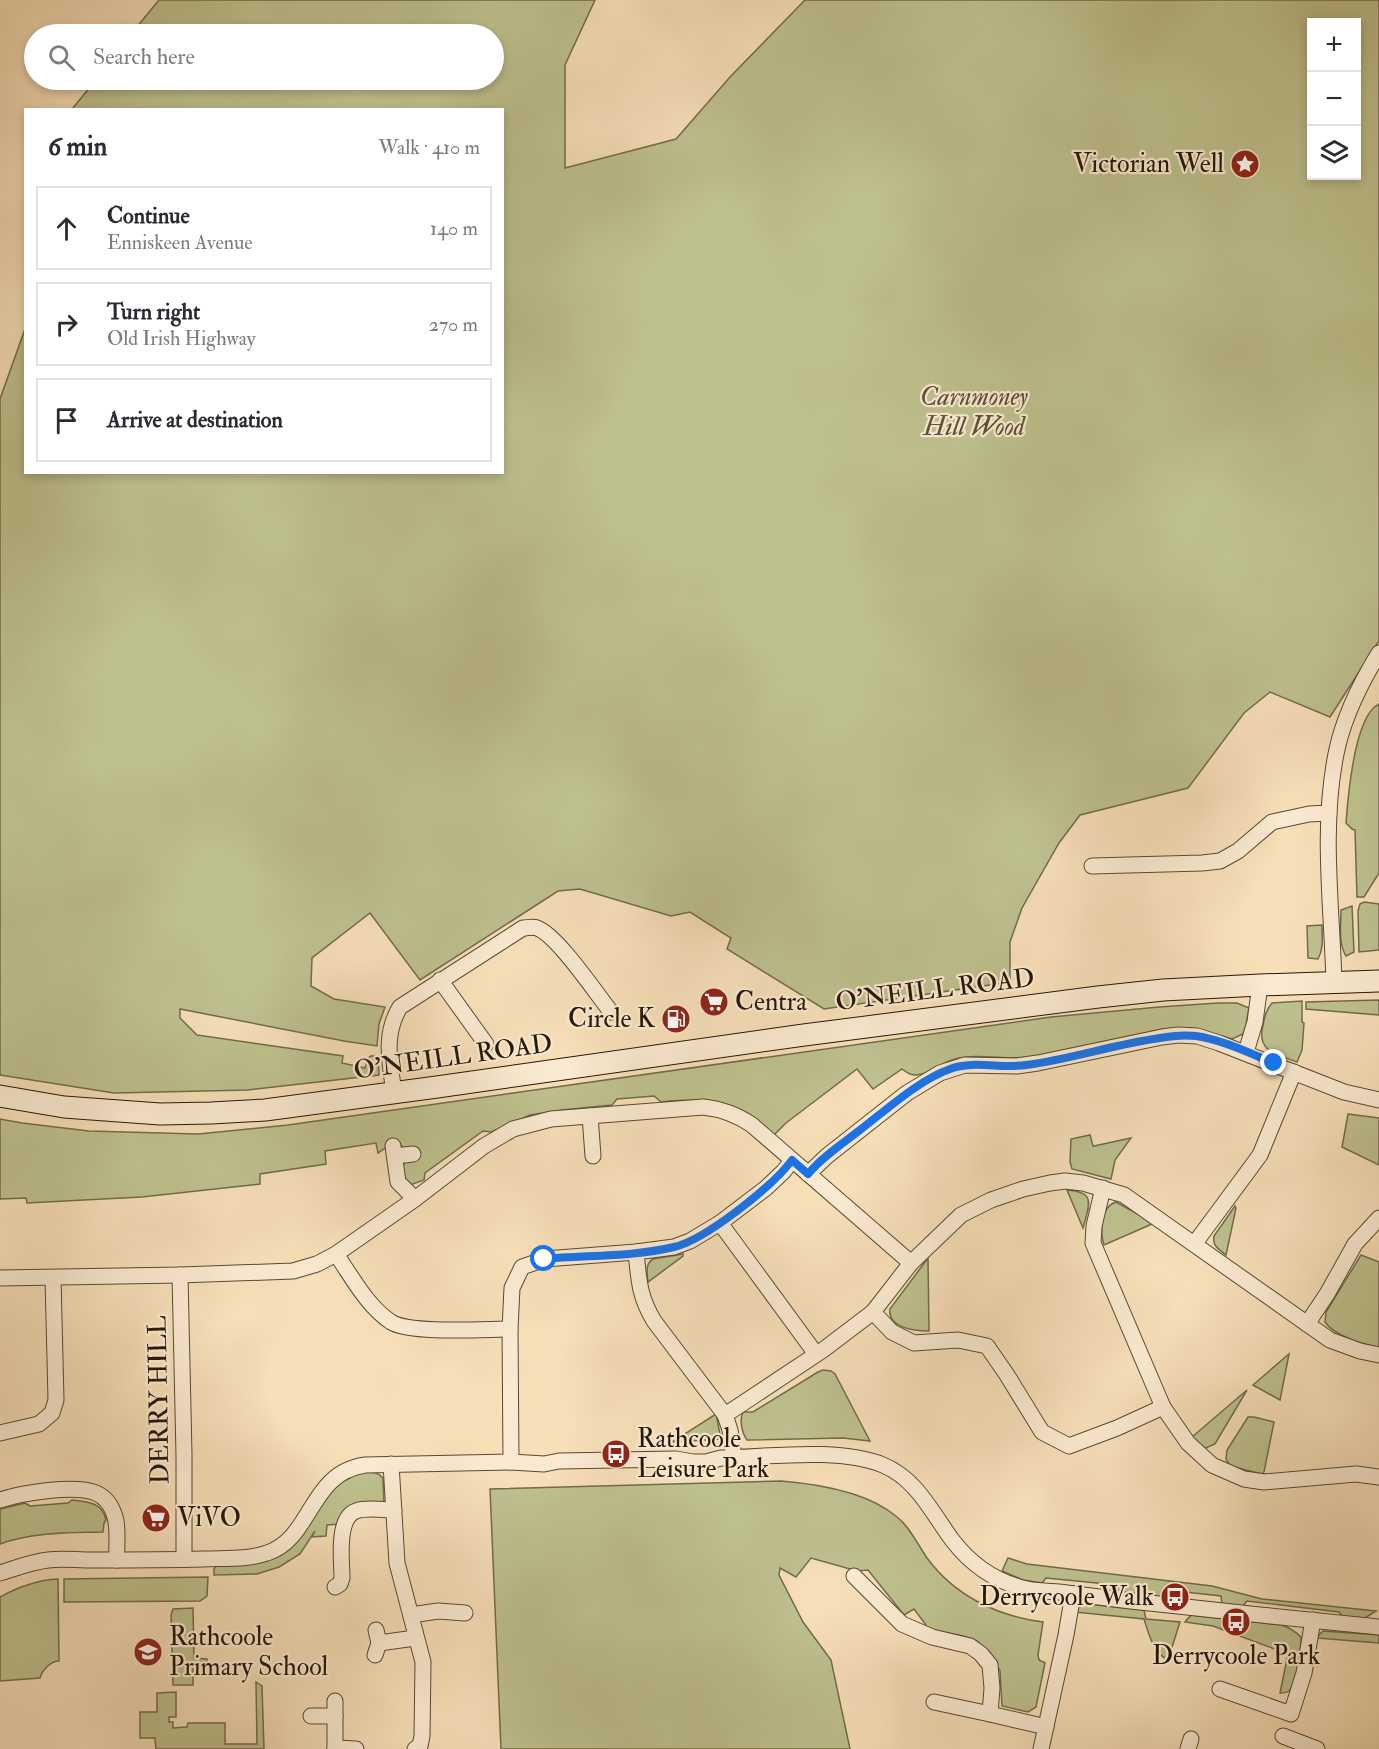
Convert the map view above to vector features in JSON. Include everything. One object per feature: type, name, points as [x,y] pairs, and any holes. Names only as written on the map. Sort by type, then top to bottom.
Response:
[{"type":"main road","name":"O'NEILL ROAD","points":[[0,1096],[64,1107],[160,1114],[265,1110],[1005,1008],[1163,990],[1379,981]]},
{"type":"street","points":[[1334,983],[1329,813],[1336,753],[1353,699],[1374,672],[1379,653]]},
{"type":"street","points":[[1092,866],[1220,861],[1239,851],[1272,822],[1298,816],[1329,813]]},
{"type":"street","points":[[394,1093],[389,1044],[390,1030],[400,1007],[523,928],[534,927],[544,931],[562,948],[611,1012]]},
{"type":"street","points":[[440,980],[486,1044]]},
{"type":"street","points":[[1246,1052],[1260,999],[1260,985]]},
{"type":"street","points":[[808,1174],[827,1156],[907,1094],[940,1072],[965,1065],[1038,1064],[1178,1035],[1197,1036],[1246,1052],[1344,1092],[1379,1100]]},
{"type":"street","points":[[1195,1243],[1260,1155],[1294,1072]]},
{"type":"street","points":[[0,1278],[293,1271],[317,1264],[336,1254],[415,1199],[484,1146],[513,1129],[551,1119],[703,1107],[717,1108],[740,1117],[752,1125],[911,1263]]},
{"type":"street","points":[[590,1116],[593,1156]]},
{"type":"street","points":[[413,1154],[394,1151],[398,1182],[415,1199]]},
{"type":"street","points":[[511,1462],[512,1288],[522,1267],[544,1259],[636,1252],[674,1247],[690,1241],[720,1223],[766,1188],[792,1160]]},
{"type":"street","points":[[725,1415],[816,1354],[873,1312],[911,1263],[961,1215],[991,1200],[1050,1182],[1083,1183],[1124,1195],[1330,1340],[1379,1355]]},
{"type":"street","points":[[1103,1188],[1094,1226],[1093,1243],[1163,1407],[1188,1443],[1212,1465],[1244,1479],[1264,1482],[1356,1474],[1379,1477]]},
{"type":"street","points":[[1306,1324],[1327,1294],[1355,1244],[1379,1218]]},
{"type":"street","points":[[720,1223],[816,1354]]},
{"type":"street","points":[[636,1252],[640,1288],[645,1304],[654,1320],[725,1415],[730,1430],[734,1458]]},
{"type":"street","points":[[336,1254],[374,1306],[393,1323],[412,1329],[510,1329]]},
{"type":"street","name":"DERRY HILL","points":[[180,1275],[184,1559]]},
{"type":"street","points":[[0,1433],[39,1424],[52,1413],[56,1400],[53,1278]]},
{"type":"street","points":[[873,1312],[892,1332],[914,1343],[958,1340],[987,1346],[1042,1432],[1069,1446],[1163,1407]]},
{"type":"street","points":[[0,1573],[26,1564],[50,1560],[184,1559],[266,1554],[279,1548],[289,1539],[321,1492],[342,1472],[353,1467],[392,1464],[511,1462],[546,1464],[559,1461],[676,1459],[706,1462],[721,1458],[830,1455],[851,1456],[885,1466],[901,1475],[929,1504],[954,1542],[975,1564],[988,1574],[1021,1588],[1379,1627]]},
{"type":"street","points":[[392,1464],[397,1563],[423,1662],[422,1736],[420,1746],[415,1749]]},
{"type":"street","points":[[0,1500],[38,1492],[74,1490],[96,1493],[108,1502],[115,1516],[117,1560]]},
{"type":"street","points":[[335,1587],[340,1584],[342,1578],[342,1532],[348,1518],[353,1512],[360,1510],[394,1510]]},
{"type":"street","points":[[854,1576],[902,1624],[932,1637],[970,1646],[981,1654],[990,1665],[992,1688],[990,1714]]},
{"type":"street","points":[[1041,1749],[1073,1594]]},
{"type":"street","points":[[411,1615],[438,1611],[465,1613]]},
{"type":"street","points":[[1313,1620],[1304,1673],[1281,1741],[1317,1749]]},
{"type":"street","points":[[377,1643],[415,1638]]},
{"type":"street","points":[[1220,1689],[1291,1714]]},
{"type":"street","points":[[934,1702],[1046,1727]]},
{"type":"street","points":[[311,1716],[335,1708],[335,1749],[356,1749]]},
{"type":"green space","name":"Carnmoney Hill Wood","points":[[159,0],[595,0],[565,65],[565,168],[676,139],[730,77],[805,0],[1379,0],[1379,641],[1330,717],[1270,692],[1244,713],[1188,788],[1080,815],[1059,843],[1022,908],[1010,942],[1010,982],[824,1009],[727,949],[731,938],[690,912],[671,916],[580,889],[558,891],[420,980],[370,913],[312,958],[311,986],[334,999],[385,1007],[379,1024],[377,1046],[180,1009],[180,1018],[197,1035],[343,1056],[342,1063],[365,1068],[368,1058],[378,1056],[379,1075],[248,1090],[114,1093],[0,1075],[0,399],[24,332],[24,474],[504,474],[504,108],[73,108],[88,90],[504,90],[504,24],[139,24]]},
{"type":"green space","points":[[1379,704],[1379,873],[1364,897],[1357,897],[1355,830],[1346,823],[1348,795],[1358,740],[1370,711]]},
{"type":"green space","points":[[1364,902],[1379,904],[1379,950],[1359,952],[1358,911],[1360,904]]},
{"type":"green space","points":[[1352,906],[1354,952],[1346,956],[1341,940],[1341,910]]},
{"type":"green space","points":[[1322,925],[1320,955],[1318,959],[1308,958],[1307,926]]},
{"type":"green space","points":[[1379,1000],[1379,1015],[1306,1009],[1306,1002]]},
{"type":"green space","points":[[1302,1001],[1302,1022],[1304,1023],[1302,1050],[1297,1062],[1270,1051],[1265,1046],[1262,1034],[1266,1013],[1272,1003]]},
{"type":"green space","points":[[1237,1003],[1249,1008],[1243,1034],[1232,1039],[1192,1028],[1163,1029],[1031,1057],[964,1057],[921,1074],[910,1074],[902,1069],[873,1089],[857,1069],[786,1123],[774,1135],[738,1108],[717,1102],[695,1100],[661,1102],[654,1096],[617,1099],[612,1105],[530,1115],[491,1132],[483,1131],[425,1173],[424,1180],[410,1185],[404,1176],[403,1168],[409,1159],[419,1158],[417,1148],[403,1147],[398,1140],[391,1141],[378,1153],[376,1143],[325,1151],[326,1164],[260,1174],[260,1184],[142,1197],[27,1203],[26,1198],[0,1199],[0,1119],[89,1131],[198,1134],[288,1125],[1051,1017]]},
{"type":"green space","points":[[1348,1114],[1379,1118],[1379,1165],[1342,1147]]},
{"type":"green space","points":[[1090,1135],[1093,1146],[1131,1138],[1115,1160],[1111,1179],[1072,1169],[1071,1139]]},
{"type":"green space","points":[[1067,1190],[1077,1191],[1087,1197],[1088,1206],[1083,1228]]},
{"type":"green space","points":[[1116,1202],[1152,1224],[1104,1245],[1102,1220],[1107,1209]]},
{"type":"green space","points":[[1235,1206],[1226,1255],[1215,1245],[1214,1236]]},
{"type":"green space","points":[[683,1254],[648,1282],[647,1272],[650,1261]]},
{"type":"green space","points":[[1361,1255],[1379,1262],[1379,1347],[1357,1342],[1335,1331],[1325,1322],[1326,1312]]},
{"type":"green space","points":[[928,1258],[929,1331],[903,1327],[893,1320],[890,1309]]},
{"type":"green space","points":[[1289,1354],[1280,1400],[1253,1385]]},
{"type":"green space","points":[[823,1370],[835,1374],[870,1441],[843,1438],[747,1440],[741,1419],[743,1412],[753,1412]]},
{"type":"green space","points":[[1247,1390],[1215,1444],[1206,1448],[1199,1446],[1192,1437]]},
{"type":"green space","points":[[716,1414],[721,1439],[672,1442]]},
{"type":"green space","points":[[1248,1417],[1274,1422],[1262,1474],[1230,1466],[1226,1459],[1227,1450]]},
{"type":"green space","points":[[365,1472],[375,1473],[383,1478],[384,1504],[340,1524],[327,1525],[326,1536],[312,1537],[315,1531],[300,1554],[279,1567],[257,1574],[214,1575],[217,1565],[265,1561],[289,1550],[333,1489],[346,1478]]},
{"type":"green space","points":[[781,1481],[811,1484],[872,1501],[885,1508],[906,1526],[938,1571],[964,1593],[978,1602],[1009,1615],[1043,1622],[1038,1655],[1039,1660],[1045,1663],[1036,1707],[1028,1712],[1002,1706],[1000,1671],[990,1653],[977,1641],[924,1628],[926,1625],[914,1609],[904,1615],[868,1570],[857,1571],[811,1558],[796,1577],[780,1568],[779,1575],[803,1622],[831,1660],[850,1749],[501,1749],[490,1489]]},
{"type":"green space","points":[[72,1500],[98,1506],[106,1520],[103,1532],[38,1535],[0,1544],[0,1509],[25,1503],[30,1506],[68,1503]]},
{"type":"green space","points":[[1008,1558],[1027,1564],[1212,1586],[1262,1599],[1376,1611],[1362,1620],[1343,1617],[1339,1612],[1247,1601],[1242,1607],[1222,1604],[1221,1596],[1185,1592],[1183,1596],[1168,1594],[1167,1598],[1118,1591],[1117,1585],[1046,1578],[1042,1583],[1023,1580],[1002,1571]]},
{"type":"green space","points":[[208,1577],[207,1596],[200,1601],[64,1602],[64,1579]]},
{"type":"green space","points":[[58,1579],[59,1661],[47,1666],[40,1678],[0,1681],[0,1597],[28,1585]]},
{"type":"green space","points":[[1087,1604],[1144,1610],[1146,1619],[1180,1622],[1168,1660],[1155,1648],[1144,1619],[1074,1612]]},
{"type":"green space","points":[[193,1608],[194,1658],[207,1659],[207,1664],[193,1664],[193,1685],[173,1685],[171,1615],[173,1609]]},
{"type":"green space","points":[[1191,1615],[1282,1625],[1294,1631],[1301,1637],[1301,1642],[1292,1687],[1288,1692],[1280,1693],[1288,1654],[1213,1626],[1185,1622]]},
{"type":"green space","points":[[1323,1631],[1379,1635],[1379,1643],[1316,1638]]},
{"type":"green space","points":[[256,1682],[262,1686],[264,1749],[156,1749],[155,1738],[140,1738],[140,1712],[157,1712],[157,1693],[176,1692],[176,1717],[169,1717],[169,1722],[173,1722],[173,1728],[187,1727],[188,1723],[225,1723],[225,1744],[257,1744]]},
{"type":"place","name":"Victorian Well","points":[[1245,164]]},
{"type":"place","name":"Centra","points":[[714,1002]]},
{"type":"place","name":"Circle K","points":[[676,1019]]},
{"type":"place","name":"Rathcoole Leisure Park","points":[[616,1454]]},
{"type":"place","name":"ViVO","points":[[156,1518]]},
{"type":"place","name":"Derrycoole Walk","points":[[1175,1597]]},
{"type":"place","name":"Derrycoole Park","points":[[1236,1622]]},
{"type":"place","name":"Rathcoole Primary School","points":[[148,1652]]},
{"type":"route","points":[[544,1259],[636,1252],[674,1247],[690,1241],[720,1223],[766,1188],[792,1160],[808,1174],[827,1156],[907,1094],[940,1072],[951,1068],[965,1065],[1038,1064],[1178,1035],[1197,1036],[1274,1063]]}]
